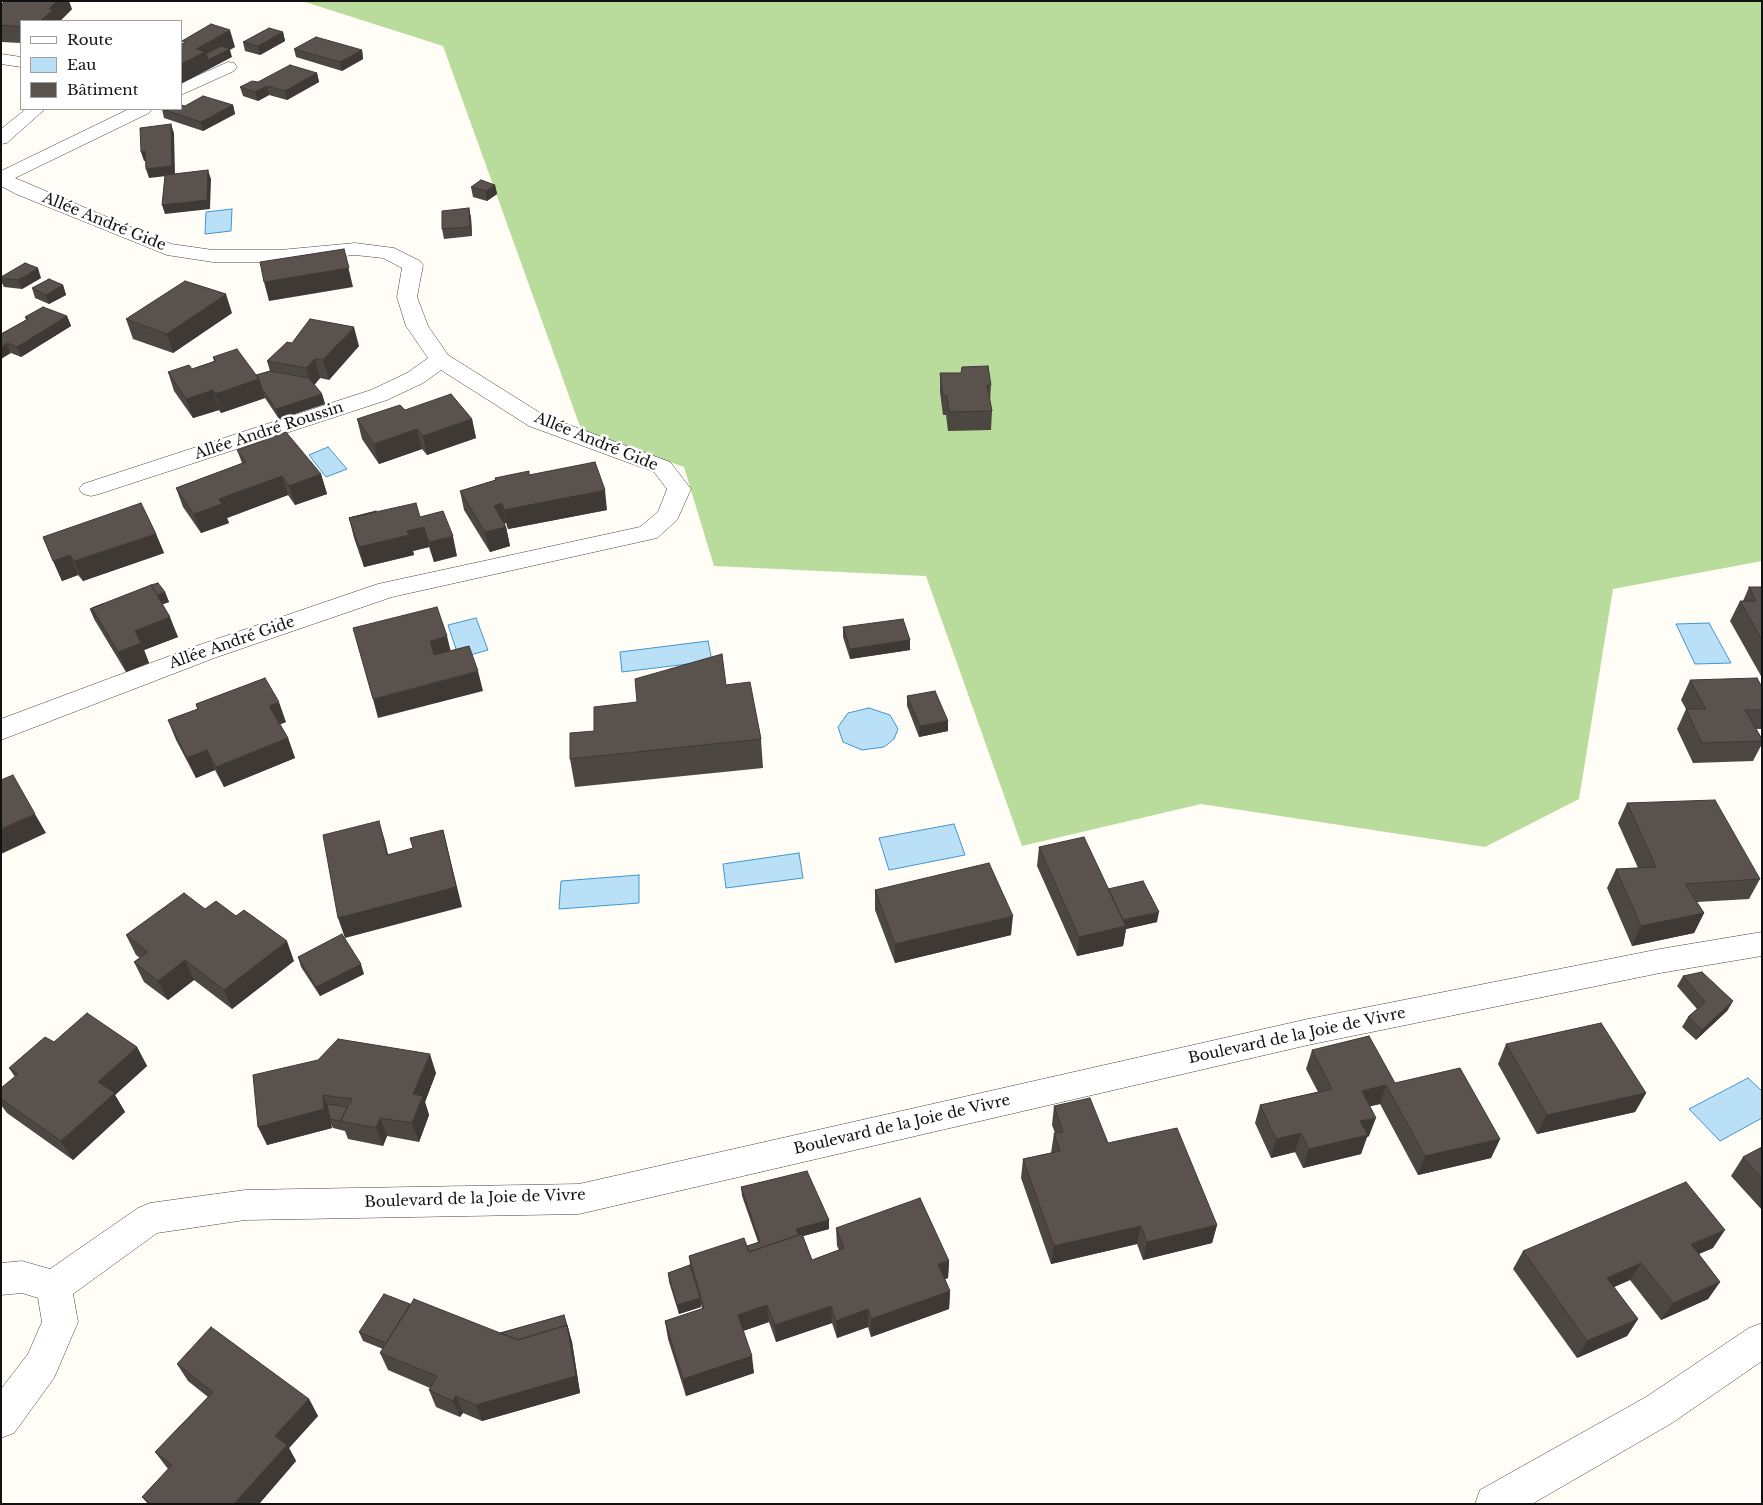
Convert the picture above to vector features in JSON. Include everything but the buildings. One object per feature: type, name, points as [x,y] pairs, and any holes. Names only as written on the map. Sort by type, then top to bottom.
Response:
[{"type":"street","points":[[1,59],[20,62]]},
{"type":"street","points":[[182,90],[228,67]]},
{"type":"street","points":[[1,139],[35,110]]},
{"type":"street","points":[[1,178],[141,110]]},
{"type":"street","name":"Allée André Gide","points":[[1,178],[23,190],[167,249],[213,256],[280,256],[355,248],[387,252],[413,265],[407,297],[416,326],[440,360],[537,421],[662,467],[679,489],[669,515],[648,533],[387,590],[208,650],[1,730]]},
{"type":"street","name":"Allée André Roussin","points":[[91,489],[379,395],[415,378],[440,360]]},
{"type":"street","name":"Boulevard de la Joie de Vivre","points":[[54,1287],[150,1219],[245,1205],[579,1199],[1308,1032],[1650,963],[1762,944]]},
{"type":"street","points":[[1,1279],[22,1277],[54,1287],[60,1322],[41,1366],[1,1420]]},
{"type":"street","points":[[1494,1504],[1659,1410],[1762,1340]]},
{"type":"green space","points":[[302,1],[1762,1],[1762,561],[1613,589],[1579,799],[1485,847],[1201,804],[1022,846],[926,576],[714,566],[684,467],[582,432],[443,46]]},
{"type":"water","points":[[232,209],[231,231],[205,234],[206,212]]},
{"type":"water","points":[[328,447],[347,469],[326,477],[309,455]]},
{"type":"water","points":[[476,618],[488,650],[459,658],[448,625]]},
{"type":"water","points":[[1709,623],[1731,663],[1695,664],[1676,624]]},
{"type":"water","points":[[708,641],[712,661],[622,672],[620,652]]},
{"type":"water","points":[[869,708],[890,715],[898,729],[894,739],[884,747],[862,750],[843,742],[838,727],[848,713]]},
{"type":"water","points":[[954,824],[965,855],[889,870],[879,838]]},
{"type":"water","points":[[799,853],[803,878],[726,888],[723,864]]},
{"type":"water","points":[[639,875],[639,903],[559,909],[561,881]]},
{"type":"water","points":[[1748,1078],[1762,1091],[1762,1118],[1720,1141],[1689,1109]]}]
